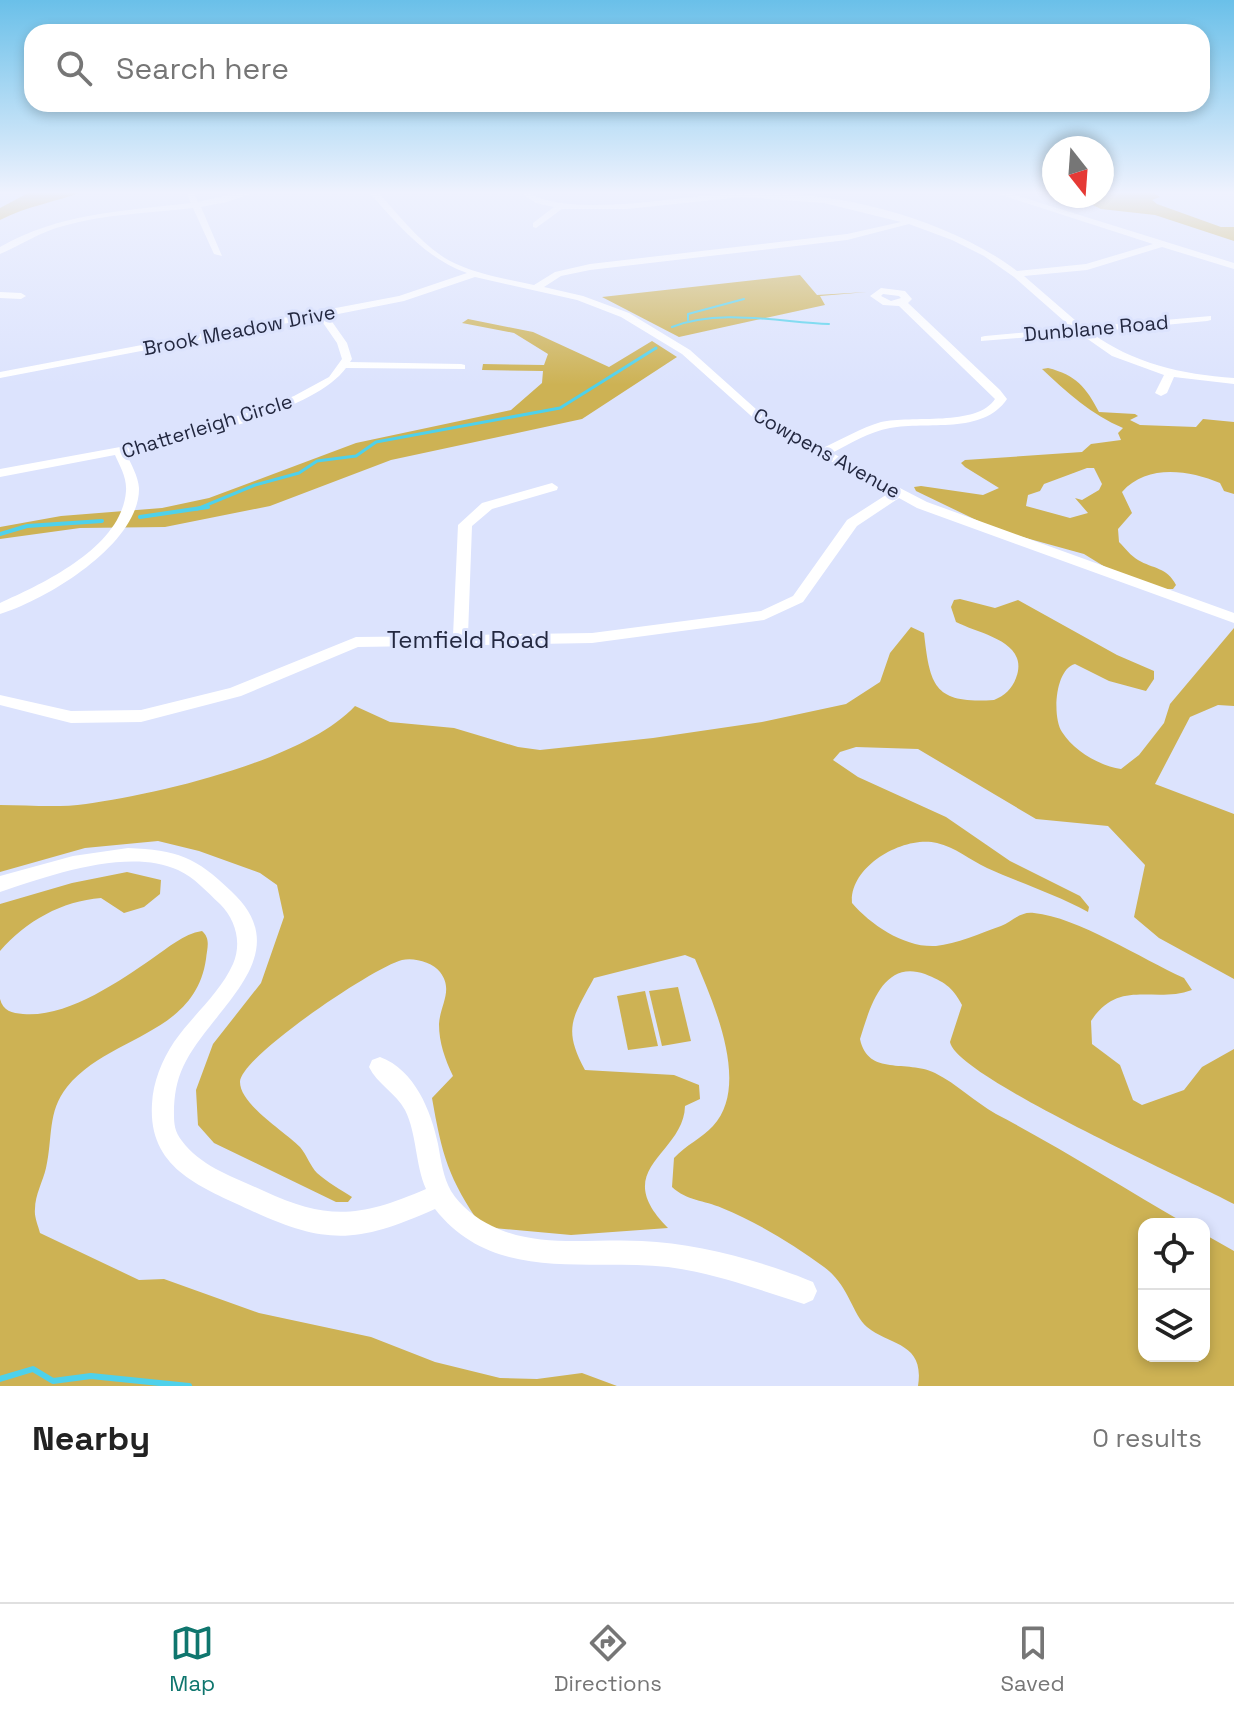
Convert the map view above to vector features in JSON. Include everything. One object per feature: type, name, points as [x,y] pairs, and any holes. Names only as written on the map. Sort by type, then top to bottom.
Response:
[{"type":"street","name":"Cowpens Avenue","points":[[437,256],[474,274],[605,306],[656,332],[702,365],[756,416],[897,493],[967,524],[1234,618]]},
{"type":"street","points":[[542,290],[567,273],[612,263],[678,256]]},
{"type":"street","points":[[986,256],[1014,274],[1082,330],[1123,357],[1170,373],[1234,381]]},
{"type":"street","points":[[1014,274],[1087,267],[1123,256]]},
{"type":"street","points":[[1200,256],[1234,266]]},
{"type":"street","name":"Brook Meadow Drive","points":[[0,375],[418,295],[474,274]]},
{"type":"street","points":[[0,295],[21,296]]},
{"type":"street","points":[[822,453],[883,426],[972,418],[995,412],[999,406],[1001,399],[996,392],[902,303]]},
{"type":"street","points":[[322,314],[342,343],[346,365],[461,367]]},
{"type":"street","name":"Dunblane Road","points":[[985,339],[1207,318]]},
{"type":"street","name":"Chatterleigh Circle","points":[[0,473],[120,453],[298,398],[327,384],[346,365]]},
{"type":"street","points":[[1161,393],[1170,373]]},
{"type":"street","points":[[0,609],[73,570],[115,532],[132,496],[130,475],[120,453]]},
{"type":"street","points":[[460,640],[465,525],[487,506],[552,487]]},
{"type":"street","name":"Temfield Road","points":[[0,700],[71,717],[141,716],[235,692],[356,642],[592,638],[764,615],[798,599],[852,523],[897,493]]},
{"type":"street","points":[[0,884],[69,863],[107,858],[172,860],[194,868],[236,902],[245,919],[247,940],[236,981],[181,1044],[165,1072],[160,1098],[162,1126],[175,1153],[196,1170],[291,1218],[326,1226],[384,1220],[439,1195]]},
{"type":"street","points":[[380,1067],[409,1091],[418,1111],[439,1195],[457,1217],[487,1239],[521,1250],[557,1254],[637,1252],[671,1255],[804,1291]]},
{"type":"shaded area","points":[[800,275],[817,295],[867,292],[820,296],[825,305],[679,337],[602,297]]},
{"type":"shaded area","points":[[468,319],[533,332],[609,367],[652,341],[677,357],[582,419],[391,460],[270,506],[165,527],[80,528],[0,539],[0,527],[61,516],[162,508],[209,498],[356,443],[511,410],[542,383],[543,371],[482,370],[483,364],[544,365],[548,354],[514,333],[462,323]]},
{"type":"shaded area","points":[[1048,368],[1073,378],[1085,389],[1099,412],[1135,414],[1138,416],[1130,420],[1140,425],[1196,427],[1203,419],[1234,422],[1234,494],[1224,491],[1220,483],[1208,479],[1168,472],[1143,477],[1122,492],[1132,513],[1118,529],[1119,542],[1135,558],[1168,575],[1176,585],[1173,589],[1110,570],[1084,554],[997,530],[916,491],[914,487],[921,486],[983,495],[999,488],[965,467],[961,463],[965,460],[1082,452],[1091,444],[1121,440],[1118,433],[1123,428],[1090,410],[1042,369]],"holes":[[[1094,468],[1102,484],[1099,490],[1082,500],[1075,498],[1088,513],[1070,518],[1026,506],[1028,495],[1040,491],[1044,484]]]},
{"type":"shaded area","points":[[954,600],[995,608],[1018,600],[1117,655],[1154,671],[1154,679],[1146,691],[1109,681],[1075,664],[1068,668],[1059,684],[1056,705],[1062,732],[1088,756],[1121,769],[1139,755],[1164,723],[1170,704],[1234,628],[1234,706],[1218,705],[1190,717],[1155,784],[1234,814],[1234,979],[1159,938],[1134,917],[1145,865],[1108,826],[1036,819],[918,749],[856,747],[840,752],[833,760],[858,777],[946,817],[1010,861],[1080,896],[1089,907],[1088,912],[987,868],[950,847],[924,842],[909,844],[881,856],[859,877],[853,889],[852,903],[879,927],[912,943],[936,946],[968,938],[1020,915],[1034,913],[1089,930],[1184,978],[1192,990],[1178,994],[1125,996],[1102,1008],[1091,1021],[1092,1044],[1120,1065],[1133,1100],[1142,1105],[1184,1090],[1202,1067],[1234,1049],[1234,1204],[1031,1103],[962,1058],[950,1042],[962,1005],[951,989],[932,977],[911,971],[899,973],[889,980],[874,1000],[860,1039],[864,1051],[871,1058],[880,1063],[935,1073],[996,1114],[1176,1218],[1138,1218],[1138,1362],[1210,1362],[1210,1237],[1234,1251],[1234,1386],[918,1386],[919,1372],[911,1353],[867,1327],[857,1315],[845,1290],[824,1267],[762,1227],[684,1195],[672,1187],[674,1158],[713,1126],[724,1109],[729,1089],[729,1066],[719,1020],[695,959],[685,955],[594,978],[573,1023],[574,1043],[585,1070],[674,1075],[699,1085],[700,1099],[685,1106],[682,1123],[647,1176],[645,1191],[651,1208],[668,1228],[571,1235],[482,1227],[448,1166],[432,1098],[453,1076],[440,1038],[439,1024],[446,985],[433,965],[407,959],[365,978],[310,1014],[261,1053],[240,1082],[247,1100],[300,1147],[317,1173],[352,1197],[348,1202],[336,1202],[214,1143],[198,1125],[196,1090],[213,1044],[261,983],[284,917],[277,885],[260,873],[199,851],[158,841],[85,848],[0,872],[0,805],[86,804],[190,783],[229,772],[302,743],[332,725],[355,706],[390,722],[454,728],[518,747],[540,750],[653,738],[762,722],[846,704],[880,682],[890,653],[911,627],[924,633],[929,666],[939,688],[959,699],[994,700],[1007,692],[1016,678],[1016,655],[1000,641],[956,622],[951,607]]},
{"type":"shaded area","points":[[127,872],[161,880],[160,894],[144,907],[124,913],[101,898],[72,903],[46,914],[21,930],[0,951],[0,904],[72,883]]},
{"type":"shaded area","points":[[202,931],[208,947],[206,959],[199,984],[186,1004],[168,1020],[85,1070],[61,1096],[53,1116],[46,1168],[35,1204],[40,1233],[139,1280],[164,1279],[259,1313],[371,1337],[435,1362],[500,1378],[537,1379],[582,1373],[617,1386],[0,1386],[0,999],[6,1009],[15,1013],[40,1014],[57,1010],[91,996],[182,938]]},
{"type":"shaded area","points":[[678,987],[691,1041],[662,1046],[649,991]]},
{"type":"shaded area","points":[[645,991],[658,1046],[628,1050],[617,996]]},
{"type":"waterway","points":[[688,320],[688,314],[744,299]]},
{"type":"waterway","points":[[672,327],[690,321],[729,317],[829,324]]},
{"type":"waterway","points":[[198,508],[255,485],[299,473],[317,461],[356,456],[376,442],[560,408],[656,348]]},
{"type":"waterway","points":[[198,508],[208,507]]},
{"type":"waterway","points":[[140,517],[198,508]]},
{"type":"waterway","points":[[0,534],[27,526],[102,521]]},
{"type":"waterway","points":[[0,1379],[33,1369],[53,1381],[91,1376],[189,1386]]}]
